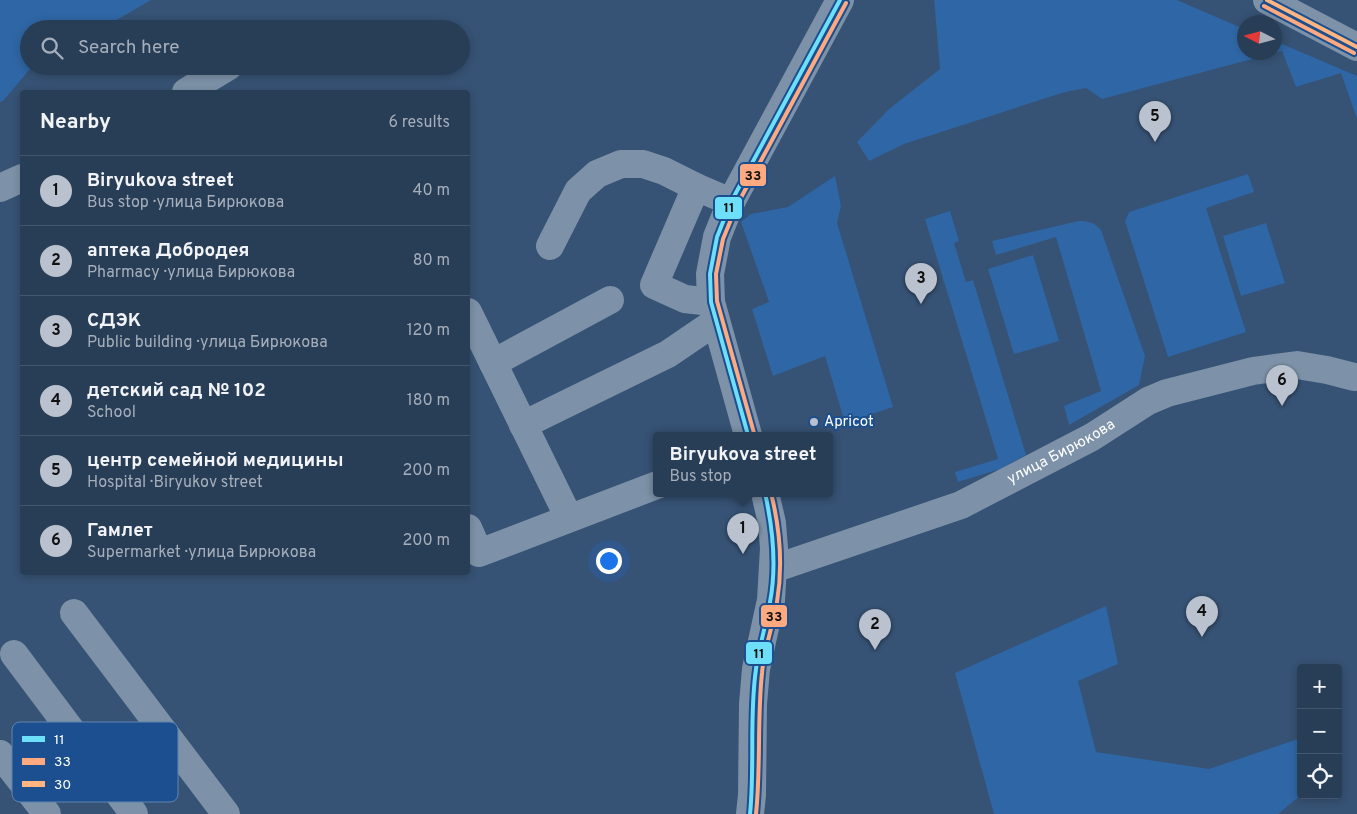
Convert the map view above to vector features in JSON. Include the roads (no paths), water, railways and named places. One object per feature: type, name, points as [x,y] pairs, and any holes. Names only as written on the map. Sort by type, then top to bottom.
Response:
[{"type":"street","points":[[747,432],[713,312],[710,274],[717,237],[730,202],[840,0]]},
{"type":"street","points":[[1268,0],[1357,48]]},
{"type":"street","points":[[189,90],[213,75]]},
{"type":"street","points":[[550,246],[578,191],[597,174],[621,164],[643,164],[664,171],[730,202]]},
{"type":"street","points":[[0,188],[20,179]]},
{"type":"street","points":[[696,187],[654,285],[713,312]]},
{"type":"street","points":[[493,363],[610,300]]},
{"type":"street","points":[[523,425],[668,354],[713,312]]},
{"type":"street","points":[[470,316],[569,518]]},
{"type":"street","name":"улица Бирюкова","points":[[773,569],[961,505],[1084,441],[1148,400],[1167,393],[1253,371],[1297,365],[1354,377]]},
{"type":"street","points":[[470,532],[479,552],[653,486]]},
{"type":"street","points":[[750,814],[753,704],[756,669],[771,600],[773,569],[772,522],[766,497]]},
{"type":"street","points":[[74,613],[156,722]]},
{"type":"street","points":[[14,654],[65,722]]},
{"type":"street","points":[[178,751],[226,814]]},
{"type":"street","points":[[0,754],[12,769]]},
{"type":"street","points":[[38,802],[47,814]]},
{"type":"street","points":[[125,802],[134,814]]},
{"type":"place","name":"центр семейной медицины","points":[[1155,142]]},
{"type":"place","name":"СДЭК","points":[[921,304]]},
{"type":"place","name":"Гамлет","points":[[1282,406]]},
{"type":"place","name":"Apricot","points":[[814,422]]},
{"type":"place","name":"Biryukova street","points":[[743,554]]},
{"type":"place","name":"детский сад № 102","points":[[1202,637]]},
{"type":"place","name":"аптека Добродея","points":[[875,650]]}]
